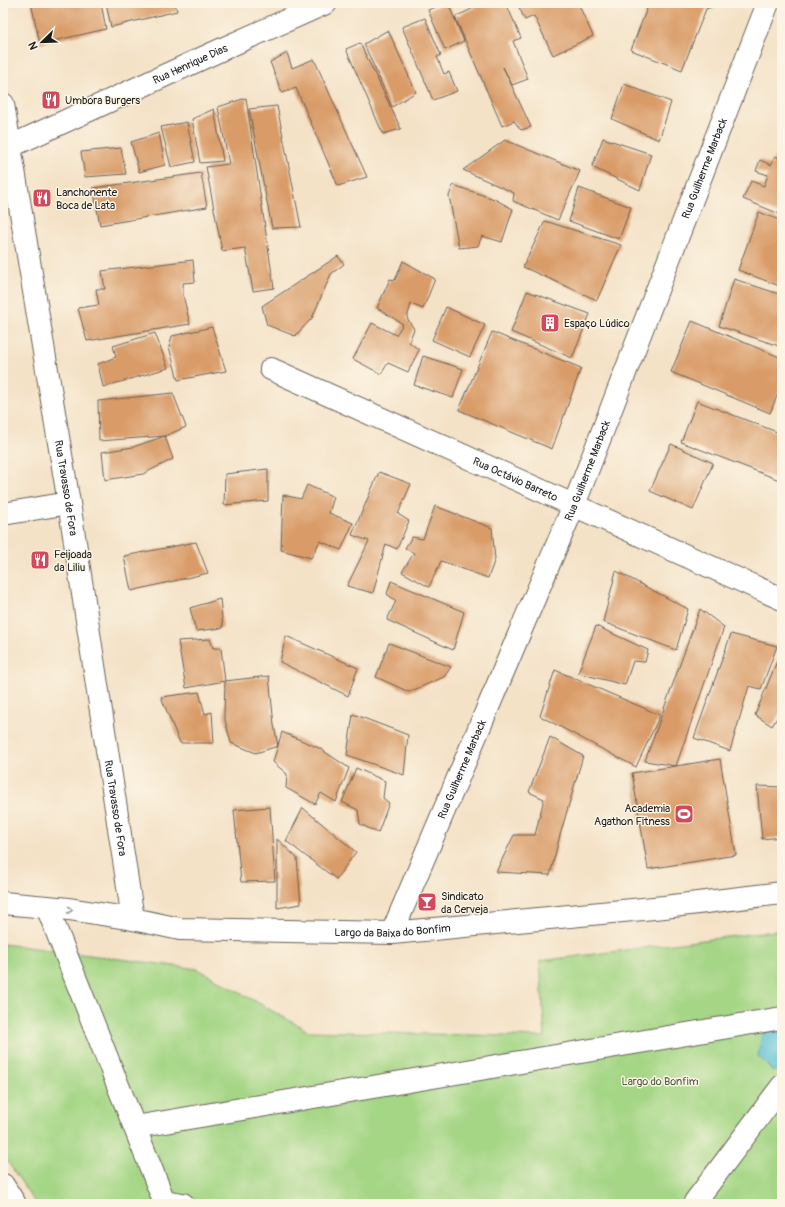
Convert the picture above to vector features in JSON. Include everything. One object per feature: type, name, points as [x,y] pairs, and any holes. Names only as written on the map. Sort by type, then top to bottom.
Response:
[{"type":"street","name":"Rua Henrique Dias","points":[[11,146],[326,3]]},
{"type":"street","name":"Rua Guilherme Marback","points":[[392,933],[574,505],[768,3]]},
{"type":"street","name":"Rua Travasso de Fora","points":[[3,104],[69,503],[133,919]]},
{"type":"street","name":"Rua Octávio Barreto","points":[[271,369],[782,599]]},
{"type":"street","points":[[3,514],[69,503]]},
{"type":"street","name":"Largo da Baixa do Bonfim","points":[[3,903],[47,907],[133,919],[180,929],[392,933],[664,907],[782,893]]},
{"type":"street","points":[[47,907],[164,1201],[183,1204]]},
{"type":"street","points":[[135,1127],[782,1018]]},
{"type":"street","points":[[696,1204],[695,1202],[782,1086]]},
{"type":"street","points":[[3,1185],[15,1204]]},
{"type":"green space","name":"Largo do Bonfim","points":[[782,930],[782,1204],[36,1204],[3,1155],[3,944],[198,969],[308,1031],[545,1037],[540,961]]},
{"type":"water","points":[[782,1022],[782,1070],[773,1071],[758,1056],[762,1034]]},
{"type":"building","points":[[31,3],[101,3],[106,29],[40,44]]},
{"type":"building","points":[[106,3],[175,3],[177,11],[111,27]]},
{"type":"building","points":[[448,3],[464,41],[445,50],[428,10]]},
{"type":"building","points":[[476,3],[506,3],[521,38],[513,41],[528,79],[512,85],[503,67],[531,127],[521,130],[514,121],[502,126],[455,17],[476,7]]},
{"type":"building","points":[[517,3],[578,3],[593,36],[553,55],[534,16],[525,20]]},
{"type":"building","points":[[649,3],[718,3],[717,5],[706,9],[682,70],[631,50]]},
{"type":"building","points":[[425,18],[441,55],[437,57],[444,74],[449,72],[457,91],[433,100],[402,27]]},
{"type":"building","points":[[388,30],[416,92],[392,107],[364,44]]},
{"type":"building","points":[[360,43],[401,129],[383,134],[346,49]]},
{"type":"building","points":[[287,53],[292,68],[314,59],[367,177],[338,186],[296,88],[282,93],[270,62]]},
{"type":"building","points":[[624,84],[671,102],[659,140],[612,119]]},
{"type":"building","points":[[246,98],[274,288],[253,291],[245,248],[222,251],[206,167],[229,164],[218,107]]},
{"type":"building","points":[[277,106],[301,227],[272,228],[249,109]]},
{"type":"building","points":[[214,109],[223,161],[200,163],[192,119]]},
{"type":"building","points":[[187,122],[195,162],[171,167],[161,127]]},
{"type":"building","points":[[159,133],[165,165],[139,172],[131,142]]},
{"type":"building","points":[[603,138],[651,154],[640,190],[592,167]]},
{"type":"building","points":[[505,140],[580,171],[558,220],[513,201],[514,193],[463,170]]},
{"type":"building","points":[[121,148],[126,174],[85,177],[81,152]]},
{"type":"building","points":[[775,156],[782,159],[782,215],[743,199],[751,181],[764,186],[768,175],[756,171],[760,160],[771,165]]},
{"type":"building","points":[[201,173],[207,207],[100,225],[93,188]]},
{"type":"building","points":[[453,185],[494,199],[513,209],[502,242],[482,236],[478,246],[459,248],[449,196]]},
{"type":"building","points":[[579,188],[631,207],[619,239],[569,221]]},
{"type":"building","points":[[759,212],[782,221],[782,287],[738,270]]},
{"type":"building","points":[[545,221],[621,245],[597,300],[523,267]]},
{"type":"building","points":[[338,256],[344,264],[331,274],[312,318],[295,336],[267,325],[262,306]]},
{"type":"building","points":[[193,260],[195,282],[183,283],[183,295],[190,324],[87,341],[78,308],[99,305],[96,289],[105,289],[102,271]]},
{"type":"building","points":[[403,261],[435,279],[423,309],[411,304],[407,318],[414,329],[409,342],[419,350],[408,372],[388,363],[381,374],[353,359],[372,323],[396,335],[403,324],[377,308],[390,279],[395,280]]},
{"type":"building","points":[[734,279],[782,295],[782,347],[719,326]]},
{"type":"building","name":"Espaço Lúdico","points":[[527,291],[590,314],[572,358],[511,332]]},
{"type":"building","points":[[446,307],[485,325],[470,357],[432,340]]},
{"type":"building","points":[[692,321],[782,358],[782,384],[770,413],[671,372]]},
{"type":"building","points":[[212,327],[226,371],[178,380],[169,347],[172,336]]},
{"type":"building","points":[[492,332],[581,368],[552,449],[459,410]]},
{"type":"building","points":[[155,333],[168,368],[103,387],[98,364],[116,357],[113,346]]},
{"type":"building","points":[[423,356],[463,369],[453,398],[414,385]]},
{"type":"building","points":[[173,393],[186,427],[165,436],[99,441],[98,401]]},
{"type":"building","points":[[697,401],[782,434],[782,481],[681,442]]},
{"type":"building","points":[[165,436],[173,459],[143,474],[105,480],[102,452],[133,447]]},
{"type":"building","points":[[671,444],[713,463],[693,510],[650,491]]},
{"type":"building","points":[[268,469],[268,501],[224,505],[225,474]]},
{"type":"building","points":[[379,472],[411,484],[398,514],[409,521],[397,549],[386,544],[373,593],[347,586],[369,541],[352,535]]},
{"type":"building","points":[[307,485],[334,497],[329,513],[353,523],[341,550],[320,541],[311,558],[281,550],[283,495],[301,499]]},
{"type":"building","points":[[435,506],[492,528],[495,559],[488,578],[441,561],[429,587],[402,572],[414,553],[405,548],[412,537],[423,539]]},
{"type":"building","points":[[196,542],[208,573],[131,591],[124,556]]},
{"type":"building","points":[[616,571],[688,609],[676,650],[603,622]]},
{"type":"building","points":[[391,581],[464,612],[453,650],[387,620],[396,601],[387,594]]},
{"type":"building","points":[[220,599],[223,628],[196,631],[190,608]]},
{"type":"building","points":[[700,609],[724,627],[676,766],[645,761]]},
{"type":"building","points":[[596,626],[648,650],[645,662],[633,661],[625,685],[578,673]]},
{"type":"building","points":[[731,634],[777,646],[761,689],[749,686],[730,751],[694,738]]},
{"type":"building","points":[[286,636],[358,668],[348,696],[280,662]]},
{"type":"building","points":[[210,639],[213,648],[221,648],[225,681],[186,688],[178,641]]},
{"type":"building","points":[[389,643],[451,667],[444,677],[409,692],[376,677]]},
{"type":"building","points":[[782,649],[782,714],[780,713],[772,726],[755,715]]},
{"type":"building","points":[[555,670],[660,715],[636,767],[540,716]]},
{"type":"building","points":[[269,676],[274,725],[278,746],[256,753],[231,743],[224,716],[225,681]]},
{"type":"building","points":[[199,692],[205,714],[212,712],[214,743],[180,743],[161,697]]},
{"type":"building","points":[[353,714],[408,735],[404,775],[347,755]]},
{"type":"building","points":[[282,732],[319,748],[349,768],[336,802],[321,793],[315,804],[286,788],[287,774],[273,762]]},
{"type":"building","points":[[550,737],[583,756],[550,875],[496,872],[514,835],[535,835],[544,799],[529,792]]},
{"type":"building","name":"Academia Agathon Fitness","points":[[720,759],[736,855],[648,869],[632,773]]},
{"type":"building","points":[[356,768],[385,781],[383,798],[389,803],[378,833],[360,824],[358,810],[342,802]]},
{"type":"building","points":[[757,786],[782,787],[782,837],[762,839]]},
{"type":"building","points":[[270,807],[275,881],[241,882],[234,810]]},
{"type":"building","points":[[303,808],[356,852],[336,879],[286,841]]},
{"type":"building","points":[[277,839],[297,858],[301,904],[277,908]]},
{"type":"place","name":"Umbora Burgers","points":[[51,100]]},
{"type":"place","name":"Lanchonente Boca de Lata","points":[[42,198]]},
{"type":"place","name":"Espaço Lúdico","points":[[550,323]]},
{"type":"place","name":"Feijoada da Liliu","points":[[40,560]]},
{"type":"place","name":"Academia Agathon Fitness","points":[[684,814]]},
{"type":"place","name":"Sindicato da Cerveja","points":[[427,902]]}]
